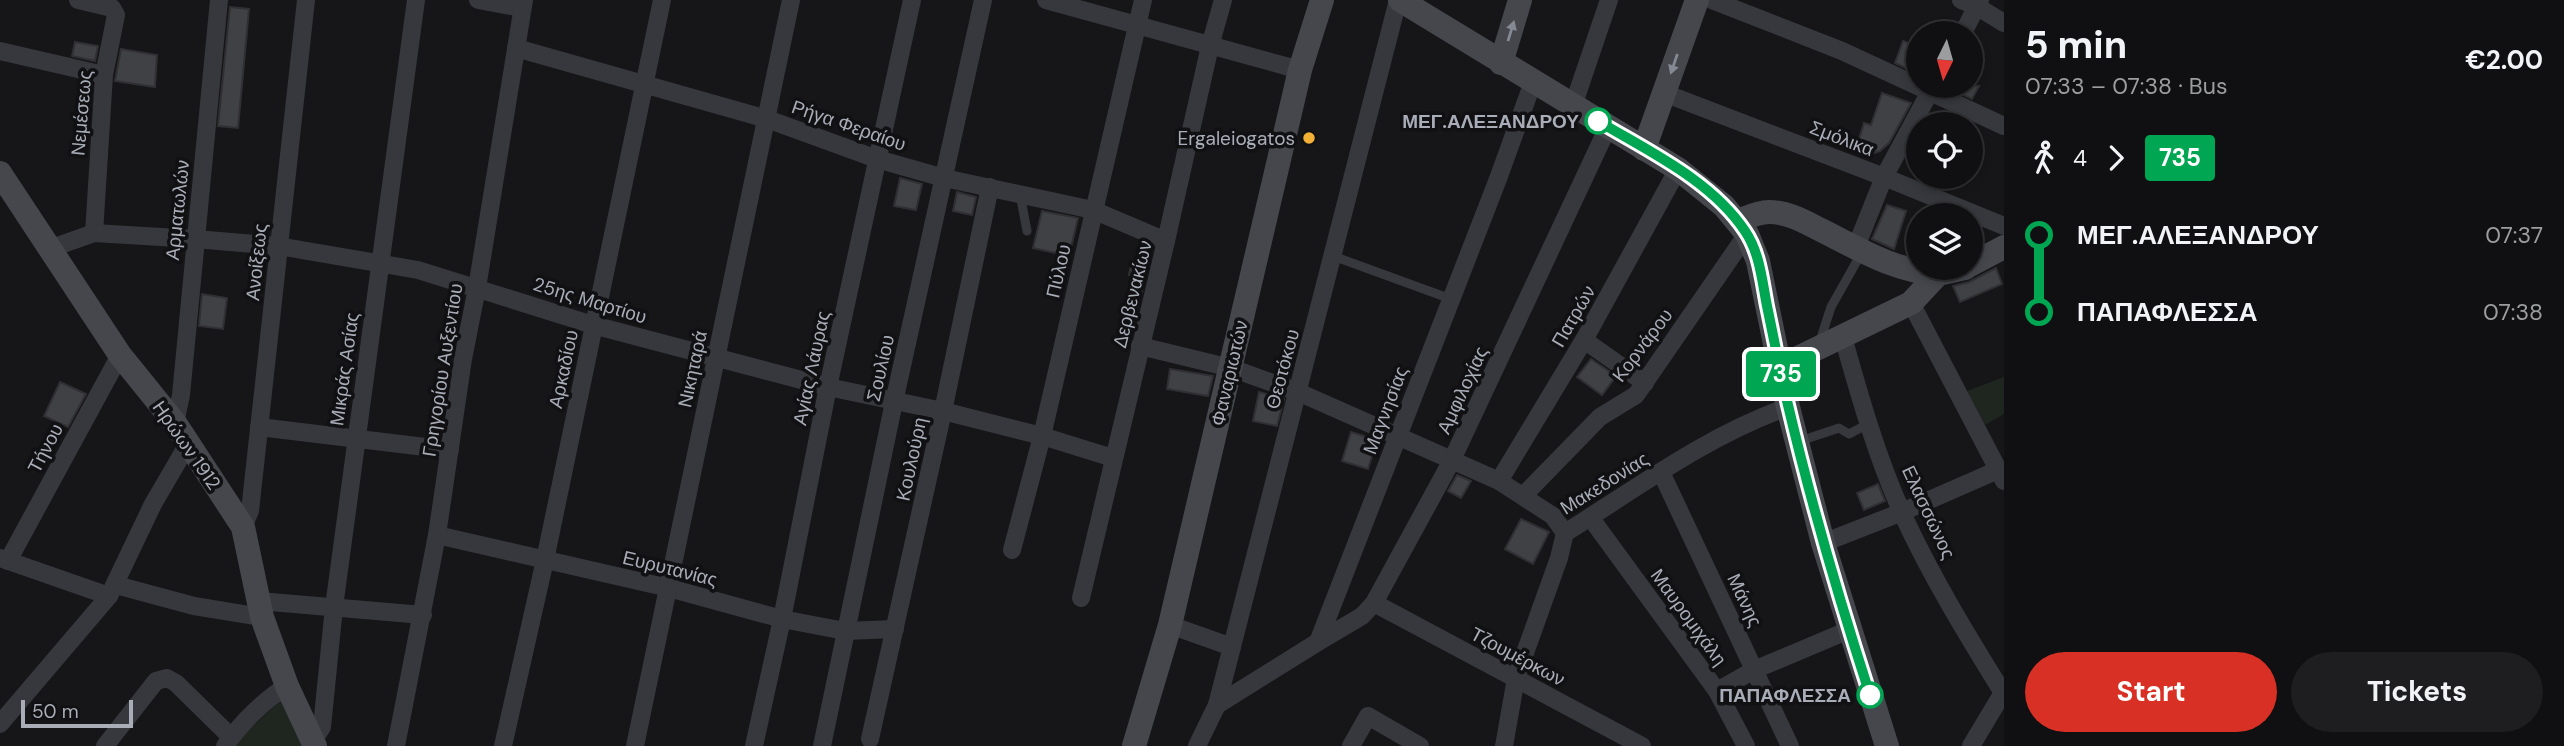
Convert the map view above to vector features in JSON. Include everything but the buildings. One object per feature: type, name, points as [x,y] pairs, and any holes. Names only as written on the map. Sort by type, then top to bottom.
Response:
[{"type":"street","name":"Νεμέσεως","points":[[78,0],[112,8],[116,15],[104,75],[94,233]]},
{"type":"street","name":"Αρματωλών","points":[[175,423],[181,395],[219,0]]},
{"type":"street","name":"Ανοίξεως","points":[[243,527],[250,511],[306,0]]},
{"type":"street","name":"Μικράς Ασίας","points":[[314,744],[322,727],[334,607],[416,0]]},
{"type":"street","points":[[478,0],[523,4]]},
{"type":"street","name":"Αρκαδίου","points":[[503,746],[545,560],[662,0]]},
{"type":"street","name":"Νικηταρά","points":[[635,746],[791,0]]},
{"type":"street","name":"Αγίας Λάυρας","points":[[754,746],[912,0]]},
{"type":"street","name":"Σουλίου","points":[[822,746],[894,402],[983,0]]},
{"type":"street","points":[[1046,0],[1300,70]]},
{"type":"street","name":"Πύλου","points":[[1012,550],[1042,436],[1143,0]]},
{"type":"street","name":"Δερβενακίων","points":[[1080,598],[1223,0]]},
{"type":"street","name":"Φαναριωτών","points":[[1134,746],[1170,625],[1300,70],[1322,0]]},
{"type":"street","points":[[1399,0],[1678,169],[1703,187],[1742,227],[1758,261],[1788,407],[1823,543],[1887,746]]},
{"type":"street","name":"Θεοτόκου","points":[[1198,746],[1217,705],[1399,0]]},
{"type":"street","points":[[1501,63],[1521,0]]},
{"type":"street","points":[[1573,106],[1609,0]]},
{"type":"street","points":[[1644,149],[1697,0]]},
{"type":"street","points":[[1712,0],[1906,78]]},
{"type":"street","points":[[1966,21],[1973,2],[2004,23]]},
{"type":"street","name":"Γρηγορίου Αυξεντίου","points":[[396,746],[437,535],[463,359],[523,4]]},
{"type":"street","name":"Ρήγα Φεραίου","points":[[516,48],[767,119],[877,159],[944,178],[1093,210],[1167,241]]},
{"type":"street","points":[[0,51],[104,75]]},
{"type":"street","name":"Μαγνησίας","points":[[1318,642],[1533,82]]},
{"type":"street","name":"Σμόλικα","points":[[1664,93],[1884,177],[2004,243]]},
{"type":"street","points":[[1859,249],[1884,177],[1926,98]]},
{"type":"street","points":[[1950,98],[2004,126]]},
{"type":"street","name":"Αμφιλοχίας","points":[[1318,642],[1362,616],[1374,603],[1451,462],[1608,127]]},
{"type":"street","name":"Πατρών","points":[[1499,481],[1584,340],[1678,169]]},
{"type":"street","name":"Ηρώων 1912","points":[[0,173],[120,355],[175,423],[243,527],[260,609],[287,686],[314,744]]},
{"type":"street","name":"Κουλούρη","points":[[870,739],[990,187]]},
{"type":"street","points":[[1742,227],[1767,212],[1779,213],[1906,270]]},
{"type":"street","name":"Κορνάρου","points":[[1524,495],[1600,417],[1636,395],[1742,227]]},
{"type":"street","name":"25ης Μαρτίου","points":[[49,248],[94,233],[195,239],[278,246],[424,271],[593,325],[828,387],[943,411],[1042,436],[1113,458]]},
{"type":"street","points":[[1983,257],[2004,243]]},
{"type":"street","points":[[1780,367],[1911,303],[1932,280]]},
{"type":"street","points":[[1823,543],[2001,475],[1911,303]]},
{"type":"street","name":"Ελασσώνος","points":[[1843,337],[1868,424],[1902,512],[1971,641],[2003,692]]},
{"type":"street","points":[[1584,340],[1645,383]]},
{"type":"street","points":[[1140,346],[1231,368],[1297,392],[1499,481],[1553,516],[1565,533]]},
{"type":"street","name":"Τήνου","points":[[4,560],[120,355]]},
{"type":"street","name":"Μακεδονίας","points":[[1504,746],[1516,678],[1559,558],[1565,533],[1661,472],[1751,420],[1788,407]]},
{"type":"street","points":[[259,427],[450,450]]},
{"type":"street","points":[[0,724],[113,591],[153,504],[188,444]]},
{"type":"street","name":"Μάνης","points":[[1661,472],[1790,746]]},
{"type":"street","name":"Μαυρομιχάλη","points":[[1590,517],[1717,691],[1746,746]]},
{"type":"street","name":"Ευρυτανίας","points":[[437,535],[669,588],[782,619],[845,631],[895,629]]},
{"type":"street","points":[[4,560],[113,591],[194,606],[260,609],[334,607],[423,615]]},
{"type":"street","name":"Τζουμέρκων","points":[[1374,603],[1642,746]]},
{"type":"street","points":[[1170,625],[1232,647]]},
{"type":"street","points":[[1717,691],[1754,670],[1849,630]]},
{"type":"street","points":[[1217,705],[1318,642]]},
{"type":"street","points":[[104,746],[156,681],[167,678],[176,683],[228,742],[275,693],[287,686]]},
{"type":"street","points":[[1971,746],[2003,692]]},
{"type":"street","points":[[1351,746],[1368,716],[1420,746]]},
{"type":"lane","points":[[1020,194],[1027,231]]},
{"type":"lane","points":[[1817,350],[1822,328],[1859,249]]},
{"type":"lane","points":[[1333,256],[1451,299]]},
{"type":"lane","points":[[1797,442],[1839,428],[1849,434],[1868,424]]},
{"type":"shaded area","points":[[2004,377],[2004,414],[1985,425],[1967,391]]},
{"type":"shaded area","points":[[283,698],[306,746],[232,746],[235,743]]},
{"type":"bus line","name":"735","points":[[1598,121],[1703,187],[1724,206],[1747,234],[1758,261],[1788,407],[1823,543],[1870,695]]},
{"type":"place","name":"ΜΕΓ.ΑΛΕΞΑΝΔΡΟΥ","points":[[1598,121]]},
{"type":"place","name":"Ergaleiogatos","points":[[1309,138]]},
{"type":"place","name":"ΠΑΠΑΦΛΕΣΣΑ","points":[[1870,695]]}]
